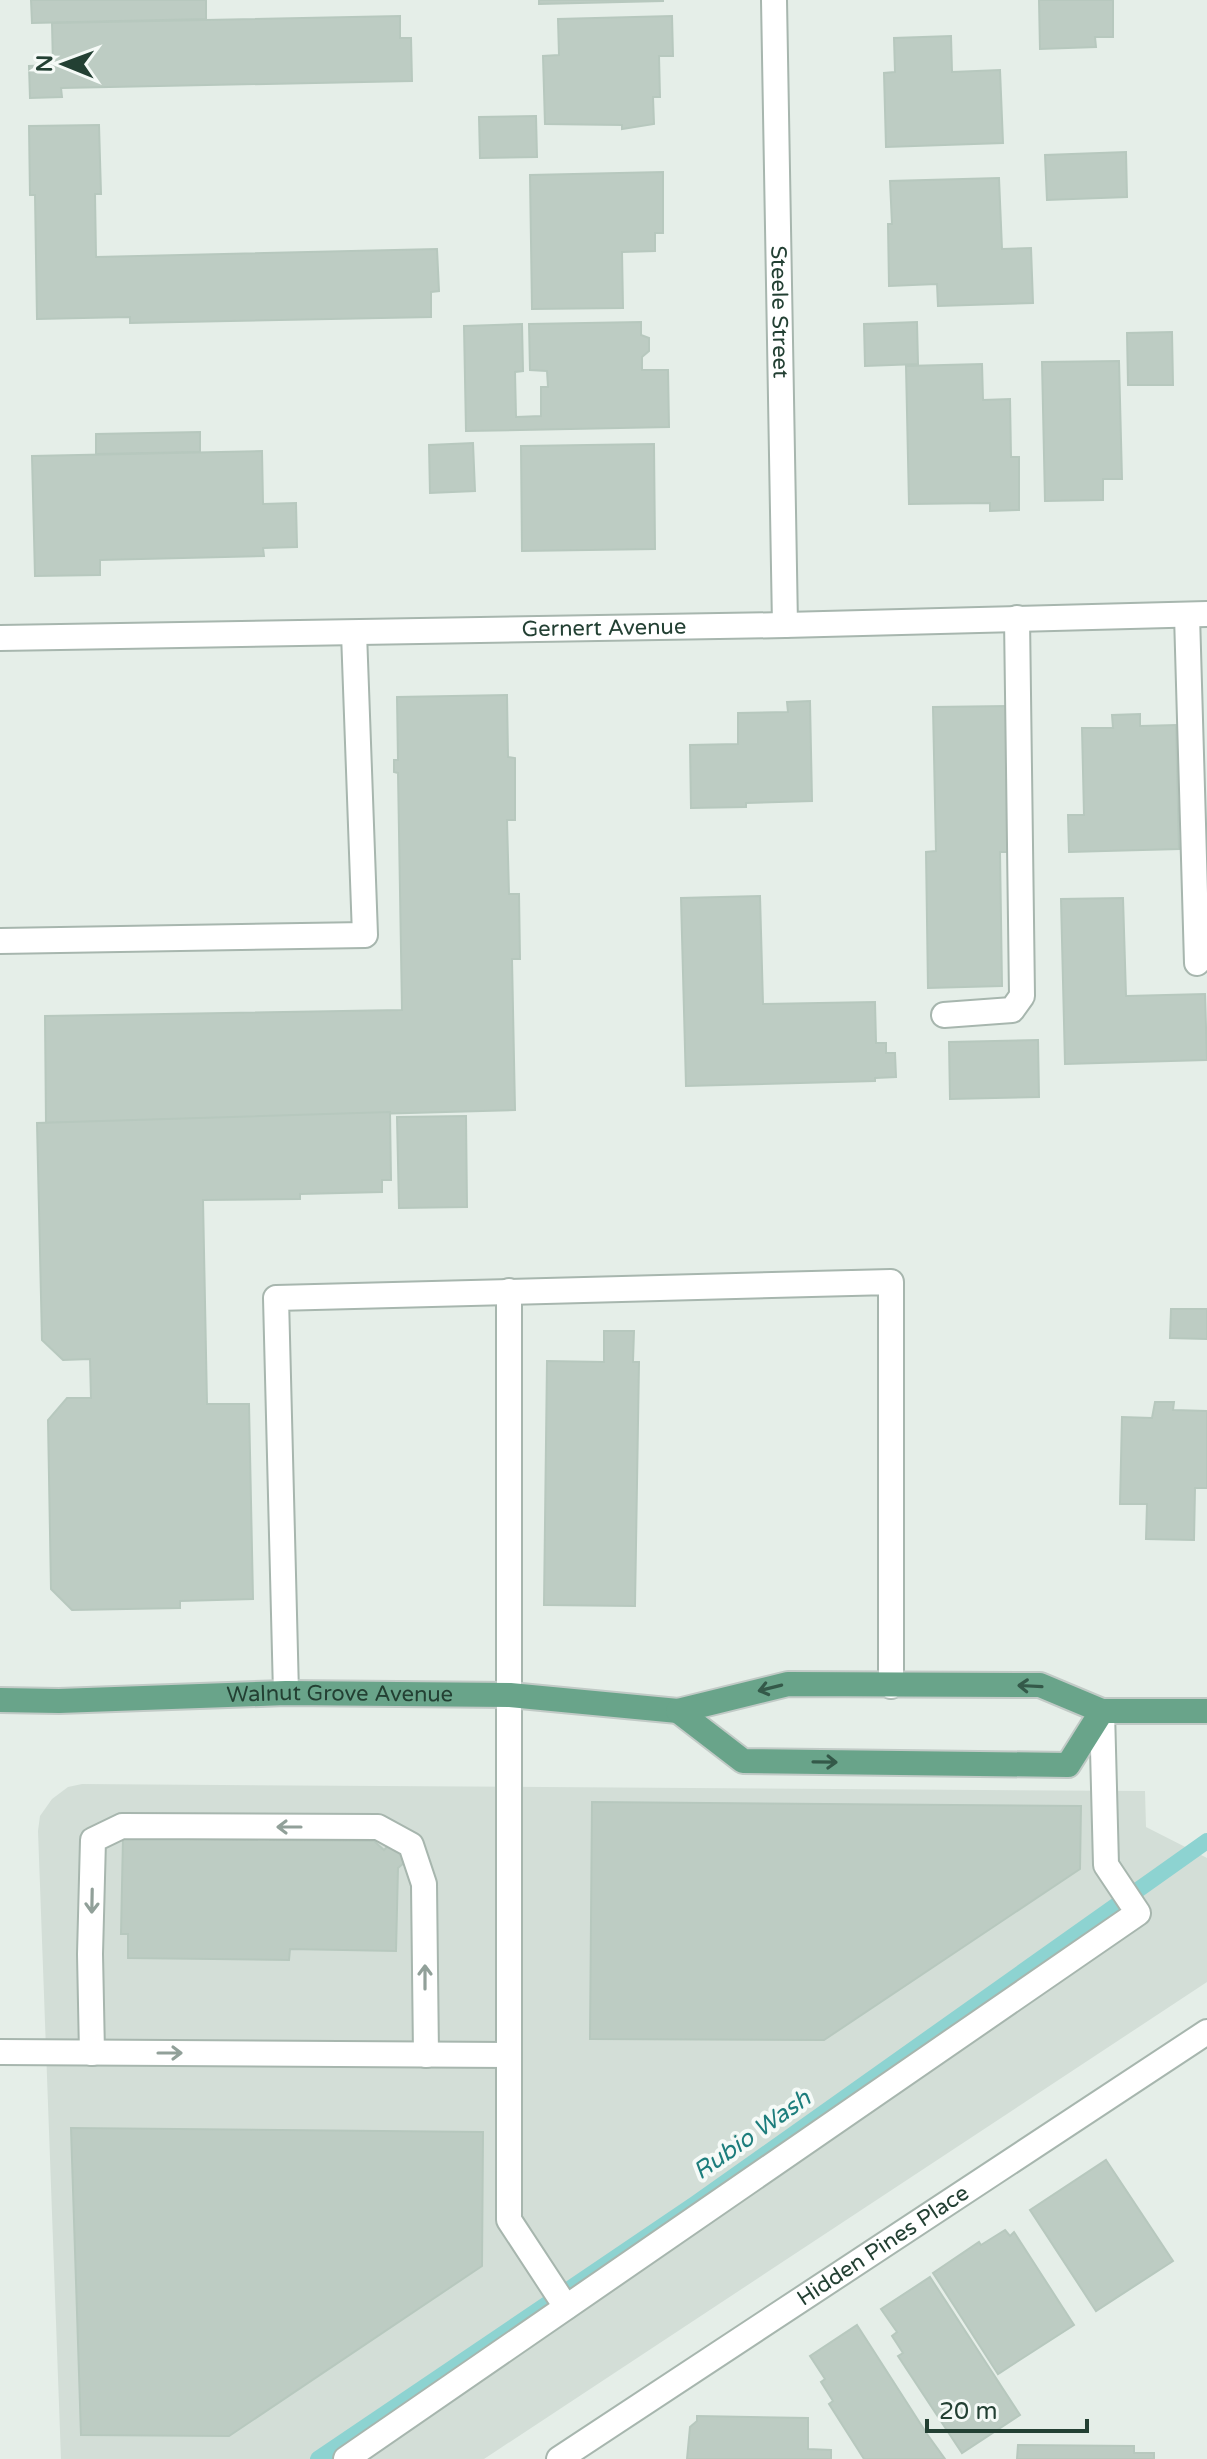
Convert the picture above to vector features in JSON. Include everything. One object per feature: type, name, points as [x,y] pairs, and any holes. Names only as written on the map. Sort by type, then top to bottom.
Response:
[{"type":"main road","name":"Walnut Grove Avenue","points":[[0,1700],[59,1701],[286,1693],[510,1695],[678,1711],[788,1684],[1040,1685],[1102,1711],[1207,1711]]},
{"type":"main road","points":[[678,1711],[743,1761],[1068,1765],[1102,1711]]},
{"type":"street","name":"Steele Street","points":[[774,0],[785,625]]},
{"type":"street","name":"Gernert Avenue","points":[[0,638],[1197,615]]},
{"type":"street","points":[[1197,615],[1197,963]]},
{"type":"street","points":[[944,1015],[1012,1010],[1022,996],[1017,618]]},
{"type":"street","points":[[0,941],[365,935],[354,633]]},
{"type":"street","points":[[286,1693],[276,1298],[891,1282],[891,1686]]},
{"type":"street","points":[[509,1291],[509,2220],[566,2307]]},
{"type":"street","points":[[346,2459],[1138,1913],[1106,1865],[1102,1711]]},
{"type":"street","points":[[92,2053],[90,1954],[93,1840],[122,1826],[378,1827],[411,1845],[424,1884],[426,2055]]},
{"type":"street","name":"Hidden Pines Place","points":[[559,2459],[1206,2036]]},
{"type":"street","points":[[0,2052],[509,2055]]},
{"type":"shaded area","points":[[82,1784],[1145,1791],[1146,1827],[1207,1858],[1207,1982],[484,2459],[61,2459],[38,1831],[40,1816],[52,1799],[68,1787]]},
{"type":"building","points":[[31,0],[206,0],[206,19],[32,23]]},
{"type":"building","points":[[539,0],[663,0],[663,1],[539,4]]},
{"type":"building","points":[[1039,0],[1113,0],[1113,37],[1095,37],[1096,47],[1040,49]]},
{"type":"building","points":[[400,16],[400,38],[411,38],[412,81],[61,88],[62,97],[30,98],[29,66],[53,65],[52,23]]},
{"type":"building","points":[[672,16],[673,56],[659,56],[660,97],[653,97],[654,124],[622,129],[622,125],[545,124],[543,56],[559,55],[558,19]]},
{"type":"building","points":[[951,36],[952,72],[1000,70],[1003,143],[886,147],[884,73],[895,72],[894,38]]},
{"type":"building","points":[[536,116],[537,157],[480,158],[479,117]]},
{"type":"building","points":[[99,125],[101,194],[95,194],[96,257],[437,249],[439,291],[431,292],[431,317],[130,323],[130,317],[37,319],[35,195],[30,195],[29,126]]},
{"type":"building","points":[[1126,152],[1127,197],[1047,200],[1045,155]]},
{"type":"building","points":[[663,172],[663,233],[655,233],[655,251],[622,252],[623,308],[532,309],[530,175]]},
{"type":"building","points":[[999,178],[1002,249],[1031,248],[1033,303],[938,306],[937,284],[889,286],[888,224],[892,224],[890,181]]},
{"type":"building","points":[[641,322],[641,335],[649,338],[649,351],[642,357],[642,370],[668,370],[669,427],[466,431],[464,326],[522,324],[523,371],[515,372],[516,417],[541,416],[541,387],[548,387],[547,371],[530,370],[529,324]]},
{"type":"building","points":[[917,322],[918,364],[865,366],[864,324]]},
{"type":"building","points":[[1172,332],[1173,385],[1128,385],[1127,333]]},
{"type":"building","points":[[1119,361],[1122,479],[1103,479],[1103,500],[1045,501],[1042,362]]},
{"type":"building","points":[[982,364],[983,400],[1010,399],[1011,457],[1019,457],[1019,510],[990,511],[990,503],[909,504],[906,366]]},
{"type":"building","points":[[200,432],[200,452],[96,454],[96,434]]},
{"type":"building","points":[[473,443],[475,491],[430,493],[429,445]]},
{"type":"building","points":[[654,444],[655,549],[522,551],[521,446]]},
{"type":"building","points":[[262,451],[263,504],[296,503],[297,547],[263,548],[264,556],[100,560],[100,575],[35,576],[32,456]]},
{"type":"building","points":[[507,695],[508,757],[515,758],[515,820],[507,820],[509,894],[519,894],[520,959],[512,959],[515,1110],[46,1123],[45,1016],[402,1010],[398,773],[394,772],[394,760],[398,760],[397,697]]},
{"type":"building","points":[[810,701],[812,801],[691,808],[690,745],[738,744],[738,713],[788,712],[787,702]]},
{"type":"building","points":[[1008,706],[1010,852],[1000,852],[1002,986],[928,988],[926,852],[936,851],[933,707]]},
{"type":"building","points":[[1140,714],[1140,726],[1176,725],[1179,849],[1069,852],[1068,815],[1084,815],[1082,728],[1113,728],[1112,715]]},
{"type":"building","points":[[760,896],[763,1004],[875,1002],[876,1043],[886,1043],[886,1053],[895,1053],[896,1077],[875,1078],[875,1081],[686,1086],[681,898]]},
{"type":"building","points":[[1123,898],[1126,996],[1205,994],[1207,1060],[1065,1064],[1061,899]]},
{"type":"building","points":[[1038,1040],[1039,1097],[950,1099],[949,1042]]},
{"type":"building","points":[[390,1112],[391,1180],[382,1180],[382,1192],[300,1194],[300,1199],[203,1200],[207,1404],[249,1404],[253,1599],[180,1601],[180,1608],[72,1610],[51,1589],[48,1420],[67,1398],[91,1398],[90,1359],[63,1360],[42,1340],[37,1123]]},
{"type":"building","points":[[466,1116],[467,1207],[399,1208],[397,1117]]},
{"type":"building","points":[[1171,1309],[1207,1309],[1207,1339],[1170,1338]]},
{"type":"building","points":[[604,1331],[634,1331],[633,1362],[639,1362],[635,1606],[544,1605],[547,1361],[604,1362]]},
{"type":"building","points":[[1155,1402],[1174,1402],[1173,1410],[1207,1411],[1207,1488],[1195,1488],[1194,1540],[1146,1539],[1147,1504],[1120,1504],[1122,1417],[1152,1418]]},
{"type":"building","points":[[592,1802],[1081,1806],[1080,1869],[824,2040],[590,2039]]},
{"type":"building","points":[[257,1828],[270,1828],[270,1840],[374,1841],[384,1850],[388,1846],[392,1848],[399,1841],[409,1852],[398,1868],[396,1951],[290,1949],[289,1960],[128,1958],[128,1934],[121,1934],[123,1838],[257,1840]]},
{"type":"building","points":[[71,2128],[483,2132],[482,2266],[229,2436],[81,2435]]},
{"type":"building","points":[[1106,2160],[1173,2261],[1096,2311],[1030,2210]]},
{"type":"building","points":[[1005,2230],[1010,2236],[1014,2232],[1074,2325],[998,2374],[933,2273],[979,2242],[981,2245]]},
{"type":"building","points":[[930,2277],[1020,2415],[962,2453],[898,2356],[903,2353],[892,2336],[897,2332],[881,2309]]},
{"type":"building","points":[[857,2325],[945,2459],[864,2459],[829,2404],[833,2401],[821,2382],[825,2379],[810,2356]]},
{"type":"building","points":[[697,2416],[808,2418],[808,2449],[831,2450],[831,2459],[687,2459],[690,2427],[697,2421]]},
{"type":"building","points":[[1018,2445],[1134,2446],[1134,2453],[1154,2453],[1154,2459],[1017,2459]]},
{"type":"waterway","name":"Rubio Wash","points":[[318,2459],[695,2204],[1207,1841]]}]
